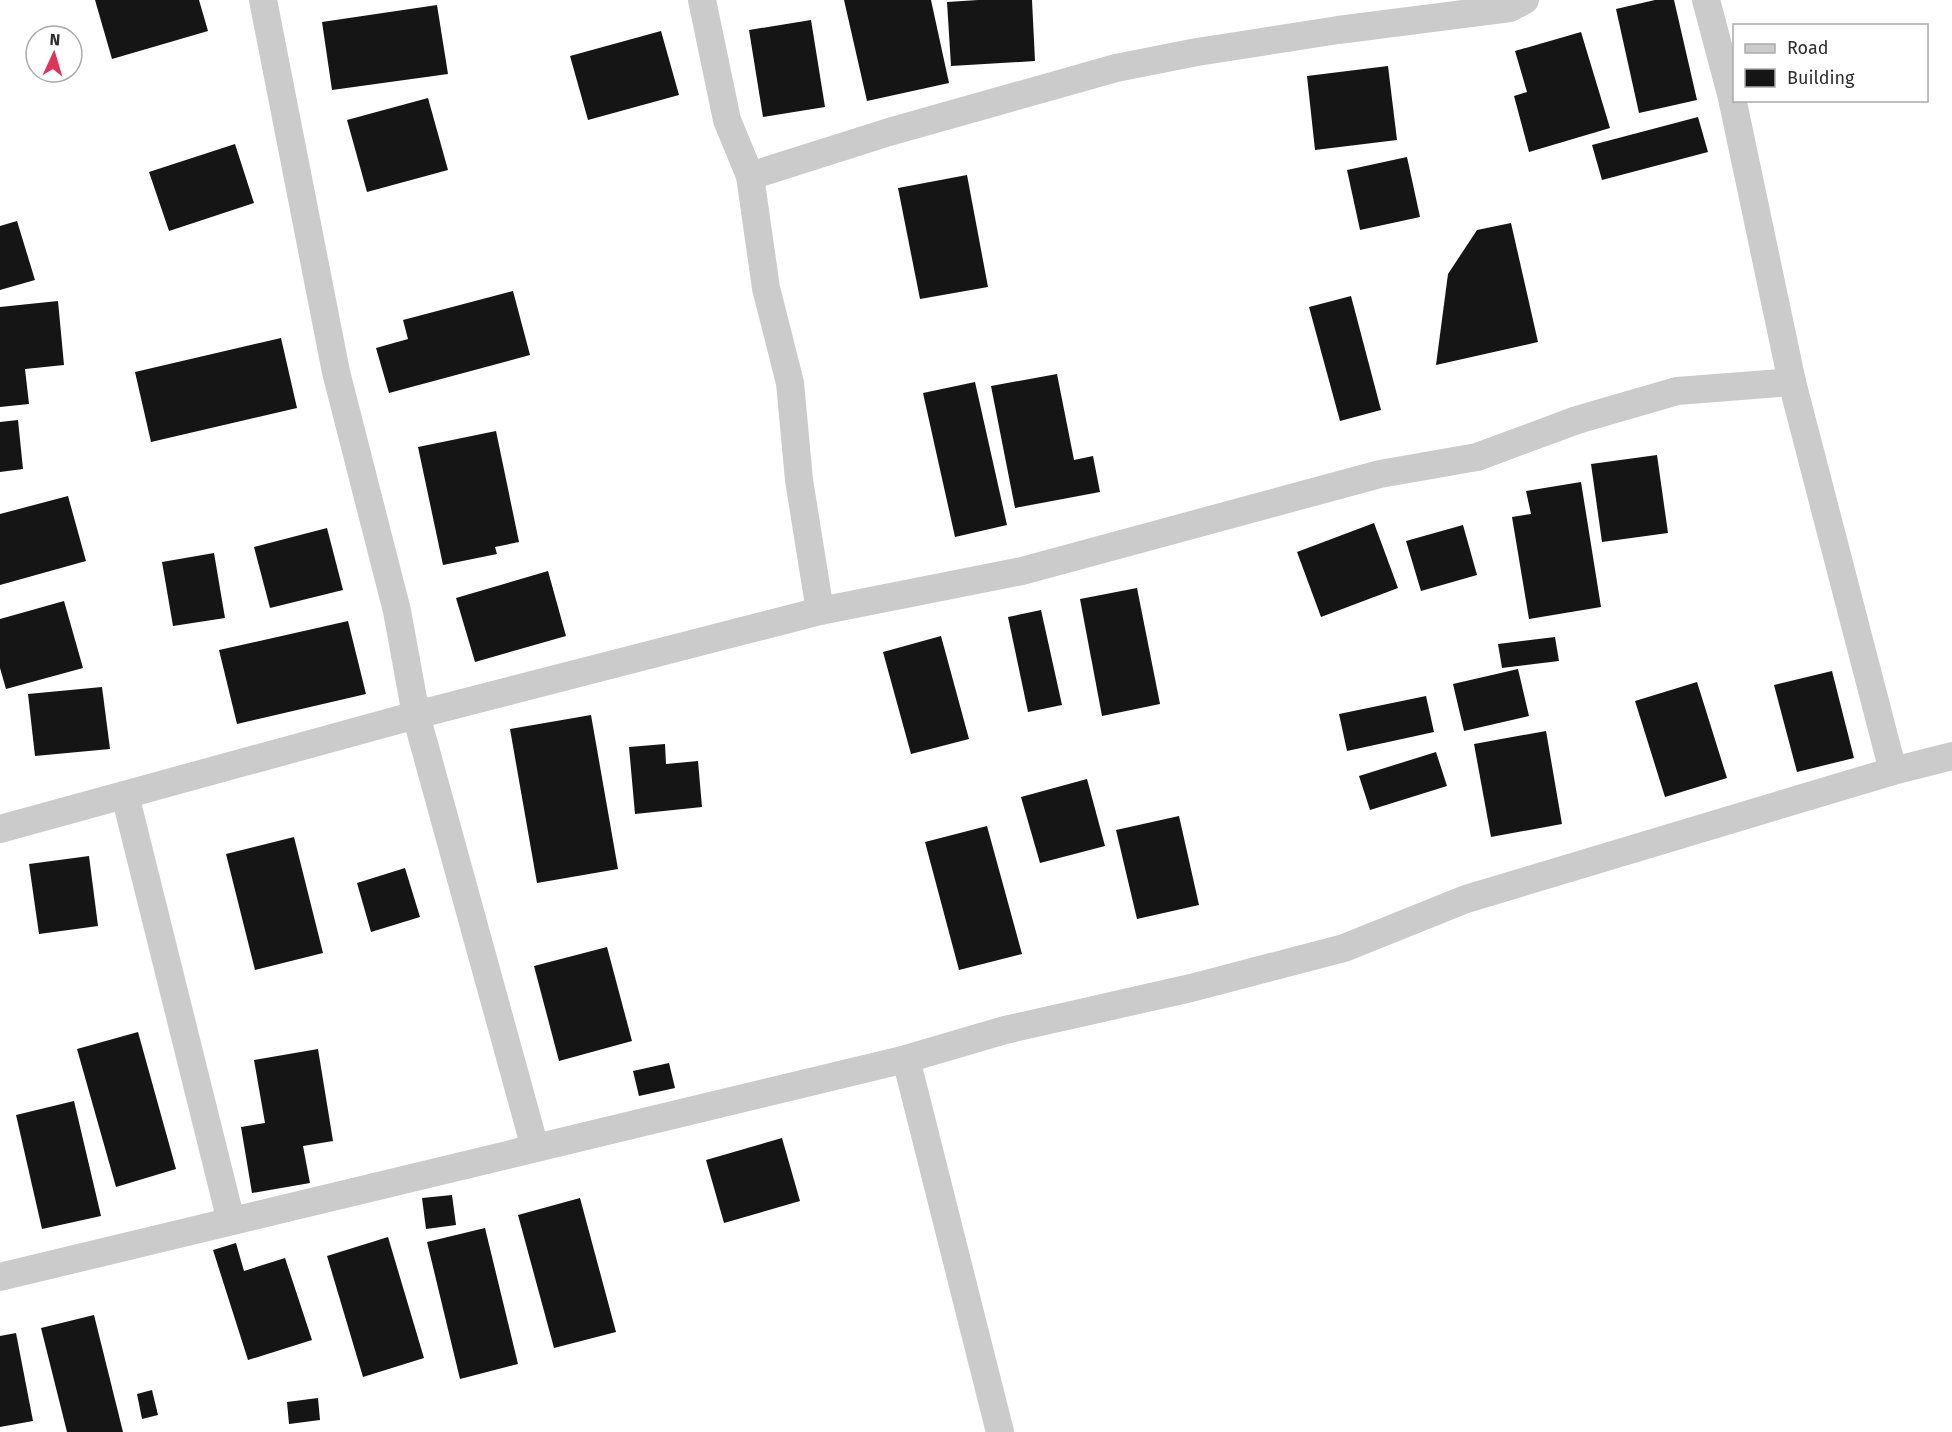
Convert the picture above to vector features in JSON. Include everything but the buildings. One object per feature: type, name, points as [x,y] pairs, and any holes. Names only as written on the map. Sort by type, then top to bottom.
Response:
[{"type":"street","points":[[263,0],[336,372],[397,611],[416,715],[535,1148]]},
{"type":"street","points":[[702,0],[727,120],[750,176],[766,288],[790,383],[799,480],[820,611]]},
{"type":"street","points":[[750,176],[889,132],[1116,68],[1197,51],[1510,8],[1525,0]]},
{"type":"street","points":[[1706,0],[1732,98],[1792,382],[1893,771]]},
{"type":"street","points":[[0,829],[416,715],[820,611],[1022,572],[1380,474],[1477,457],[1577,420],[1677,391],[1792,382]]},
{"type":"street","points":[[0,1277],[906,1059],[1005,1030],[1191,988],[1344,948],[1467,898],[1893,771],[1952,756]]},
{"type":"street","points":[[125,795],[231,1221]]},
{"type":"street","points":[[906,1059],[1000,1432]]}]
